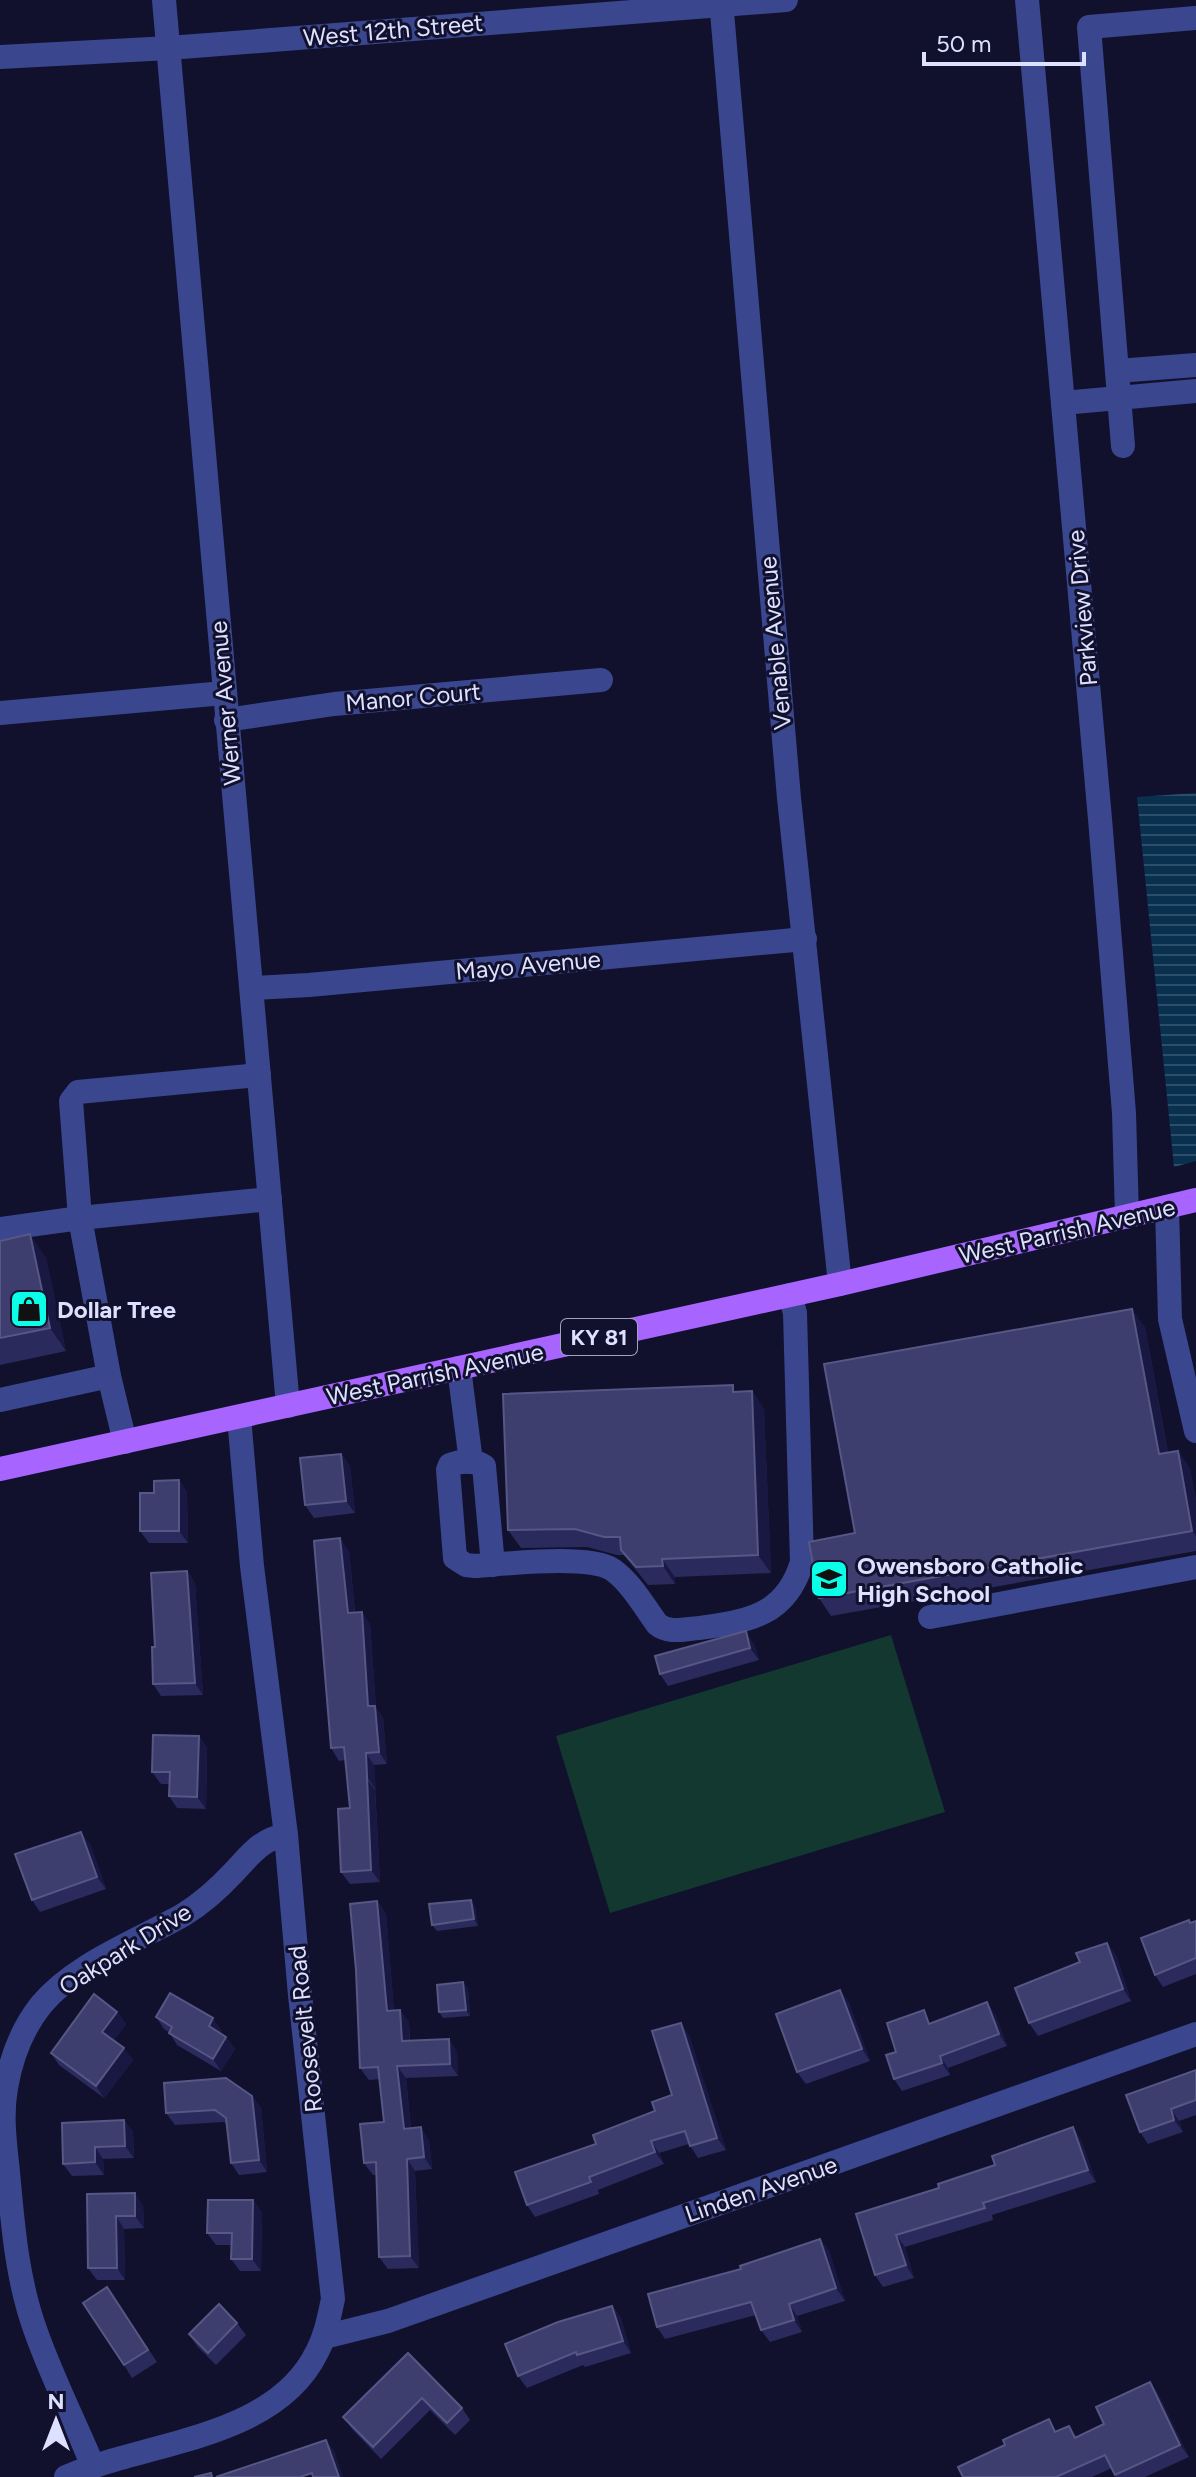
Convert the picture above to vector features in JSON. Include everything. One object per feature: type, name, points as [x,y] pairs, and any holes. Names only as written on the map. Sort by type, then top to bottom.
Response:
[{"type":"main road","name":"West Parrish Avenue","points":[[0,1469],[840,1284],[1196,1200]]},
{"type":"street","name":"Werner Avenue","points":[[164,0],[288,1406]]},
{"type":"street","name":"West 12th Street","points":[[0,57],[169,48],[786,0]]},
{"type":"street","name":"Parkview Drive","points":[[1027,0],[1105,881],[1124,1113],[1127,1217]]},
{"type":"street","name":"Venable Avenue","points":[[721,3],[789,798],[840,1284]]},
{"type":"street","points":[[1123,446],[1089,27],[1196,18]]},
{"type":"street","points":[[1117,371],[1196,365]]},
{"type":"street","points":[[1063,403],[1196,391]]},
{"type":"street","name":"Manor Court","points":[[226,720],[334,704],[601,680]]},
{"type":"street","points":[[0,713],[224,693]]},
{"type":"street","name":"Mayo Avenue","points":[[252,988],[805,939]]},
{"type":"street","points":[[125,1442],[109,1376],[80,1218],[71,1101],[78,1092],[259,1075]]},
{"type":"street","points":[[0,1229],[270,1199]]},
{"type":"street","points":[[1167,1207],[1170,1319],[1196,1431]]},
{"type":"street","points":[[493,1565],[486,1472],[481,1463],[454,1463],[448,1470],[455,1558],[466,1565],[493,1565],[581,1562],[610,1567],[622,1577],[657,1624],[674,1631],[740,1622],[771,1608],[788,1594],[796,1582],[802,1562],[795,1313],[790,1295]]},
{"type":"street","points":[[459,1368],[471,1462]]},
{"type":"street","points":[[0,1400],[109,1376]]},
{"type":"street","name":"Roosevelt Road","points":[[66,2477],[93,2466],[223,2428],[277,2399],[299,2379],[316,2355],[324,2337],[333,2299],[286,1835],[252,1566],[239,1417]]},
{"type":"street","points":[[930,1617],[1196,1567]]},
{"type":"street","name":"Oakpark Drive","points":[[93,2466],[36,2332],[12,2293],[14,2248],[3,2123],[5,2089],[12,2058],[41,2006],[60,1986],[187,1912],[232,1875],[259,1844],[272,1837],[286,1835]]},
{"type":"street","name":"Linden Avenue","points":[[324,2337],[388,2321],[1196,2034]]},
{"type":"green space","points":[[891,1635],[945,1812],[610,1913],[556,1736]]},
{"type":"water","points":[[1196,793],[1196,1161],[1174,1167],[1137,797]]},
{"type":"building","points":[[30,1234],[50,1328],[0,1338],[0,1241]]},
{"type":"building","points":[[1132,1309],[1159,1454],[1178,1451],[1192,1531],[819,1598],[809,1542],[855,1533],[824,1364]]},
{"type":"building","points":[[733,1385],[733,1392],[752,1391],[758,1555],[662,1559],[663,1566],[636,1567],[621,1550],[620,1537],[604,1537],[575,1529],[508,1530],[503,1394]]},
{"type":"building","points":[[341,1454],[346,1501],[305,1505],[300,1458]]},
{"type":"building","points":[[179,1480],[179,1531],[140,1531],[140,1493],[154,1493],[154,1481]]},
{"type":"building","points":[[340,1538],[348,1613],[362,1612],[368,1706],[375,1706],[379,1752],[366,1753],[371,1870],[341,1872],[338,1809],[350,1808],[344,1747],[331,1748],[314,1541]]},
{"type":"building","points":[[187,1571],[195,1683],[153,1684],[152,1647],[155,1647],[151,1573]]},
{"type":"building","points":[[746,1631],[750,1648],[660,1674],[655,1656]]},
{"type":"building","points":[[153,1735],[199,1736],[197,1797],[169,1796],[170,1772],[152,1772]]},
{"type":"building","points":[[81,1832],[97,1877],[32,1900],[15,1854]]},
{"type":"building","points":[[471,1900],[474,1919],[432,1925],[429,1904]]},
{"type":"building","points":[[377,1901],[387,2011],[400,2010],[402,2041],[449,2039],[450,2064],[397,2066],[404,2129],[421,2127],[424,2157],[407,2159],[410,2256],[379,2257],[376,2162],[364,2163],[360,2124],[384,2122],[378,2067],[360,2068],[350,1904]]},
{"type":"building","points":[[1189,1920],[1190,1923],[1196,1921],[1196,1958],[1155,1975],[1141,1938]]},
{"type":"building","points":[[1107,1943],[1123,1989],[1029,2023],[1015,1988],[1080,1962],[1076,1953]]},
{"type":"building","points":[[463,1982],[466,2010],[439,2012],[437,1985]]},
{"type":"building","points":[[840,1990],[862,2049],[797,2072],[776,2014]]},
{"type":"building","points":[[170,1993],[213,2018],[209,2026],[226,2037],[213,2059],[169,2033],[172,2027],[156,2017]]},
{"type":"building","points":[[94,1994],[117,2012],[102,2032],[124,2048],[96,2086],[51,2053]]},
{"type":"building","points":[[987,2002],[999,2034],[940,2056],[942,2063],[894,2079],[886,2055],[896,2052],[887,2023],[924,2010],[929,2024]]},
{"type":"building","points":[[681,2023],[717,2138],[690,2146],[685,2131],[651,2141],[655,2152],[589,2177],[591,2182],[527,2205],[515,2172],[596,2144],[593,2135],[655,2111],[652,2102],[672,2095],[652,2031]]},
{"type":"building","points":[[1196,2070],[1196,2100],[1171,2109],[1174,2120],[1140,2132],[1126,2095]]},
{"type":"building","points":[[226,2078],[252,2096],[259,2160],[231,2163],[226,2118],[215,2110],[166,2113],[164,2083]]},
{"type":"building","points":[[124,2120],[125,2146],[95,2147],[95,2162],[63,2164],[62,2123]]},
{"type":"building","points":[[1073,2127],[1088,2170],[983,2203],[985,2208],[896,2235],[906,2265],[875,2275],[856,2214],[939,2188],[938,2184],[995,2165],[992,2156]]},
{"type":"building","points":[[135,2193],[135,2216],[116,2216],[117,2268],[88,2268],[87,2194]]},
{"type":"building","points":[[208,2200],[253,2200],[252,2259],[231,2259],[232,2233],[207,2233]]},
{"type":"building","points":[[820,2239],[836,2288],[789,2304],[794,2320],[761,2330],[751,2302],[657,2327],[648,2294],[741,2269],[740,2266]]},
{"type":"building","points":[[107,2287],[148,2350],[124,2365],[83,2303]]},
{"type":"building","points":[[219,2304],[237,2323],[208,2353],[189,2334]]},
{"type":"building","points":[[612,2306],[623,2341],[577,2355],[576,2352],[518,2376],[505,2344],[558,2322]]},
{"type":"building","points":[[408,2353],[462,2408],[447,2423],[422,2398],[373,2447],[343,2417]]},
{"type":"building","points":[[1150,2382],[1180,2445],[1115,2475],[1105,2455],[1056,2477],[963,2477],[958,2467],[1005,2445],[1003,2440],[1049,2419],[1055,2432],[1069,2426],[1075,2438],[1104,2424],[1096,2407]]},
{"type":"building","points":[[326,2440],[339,2477],[313,2477],[312,2473],[300,2477],[216,2477]]},
{"type":"place","name":"Dollar Tree","points":[[29,1309]]},
{"type":"place","name":"Owensboro Catholic High School","points":[[829,1579]]}]
